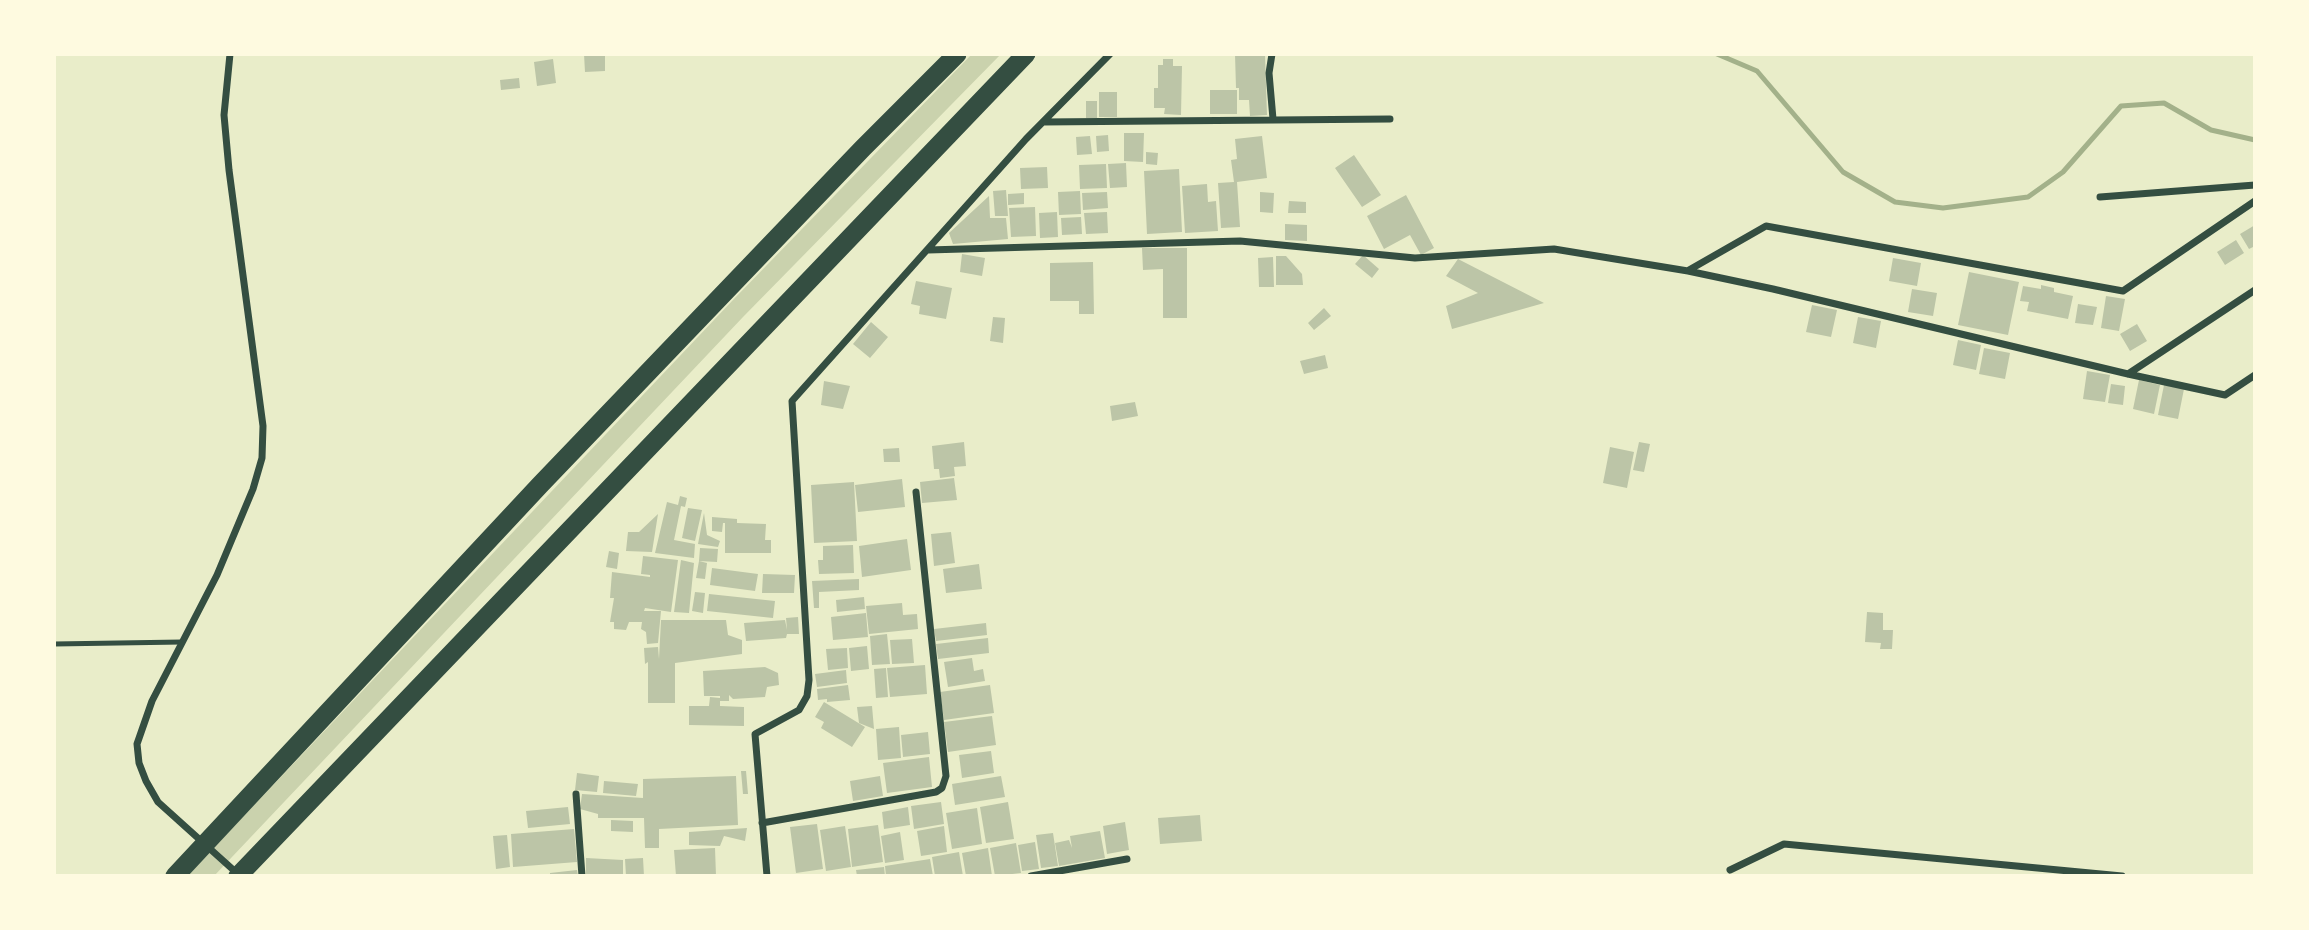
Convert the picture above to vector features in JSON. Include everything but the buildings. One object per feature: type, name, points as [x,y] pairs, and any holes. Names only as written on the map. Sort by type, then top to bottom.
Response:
[{"type":"highway","points":[[175,876],[550,475],[863,148],[957,54]]},
{"type":"highway","points":[[239,876],[1026,54]]},
{"type":"street","points":[[230,54],[224,115],[263,426],[262,458],[253,489],[217,575],[152,701],[137,744],[139,763],[158,802],[239,876]]},
{"type":"street","points":[[767,876],[755,734],[799,710],[807,696],[809,680],[792,401],[1043,122],[1110,54]]},
{"type":"street","points":[[1272,54],[1269,73],[1273,120]]},
{"type":"street","points":[[1043,122],[1390,119]]},
{"type":"street","points":[[2100,197],[2255,185]]},
{"type":"street","points":[[1688,271],[1766,226],[2123,291],[2255,201]]},
{"type":"street","points":[[928,250],[1240,242],[1415,258],[1554,249],[1688,271],[2225,395],[2255,375]]},
{"type":"street","points":[[2128,374],[2255,290]]},
{"type":"street","points":[[762,822],[936,792],[942,788],[946,776],[916,492]]},
{"type":"street","points":[[576,794],[582,876]]},
{"type":"street","points":[[1730,870],[1783,844],[2122,876]]},
{"type":"street","points":[[1031,876],[1127,859]]},
{"type":"lane","points":[[54,645],[182,642]]},
{"type":"green space","points":[[972,54],[1001,54],[743,317],[214,876],[187,876],[732,301]]},
{"type":"waterway","points":[[1717,54],[1757,71],[1843,172],[1895,202],[1943,208],[2028,197],[2063,172],[2121,106],[2164,103],[2211,130],[2255,140]]}]
